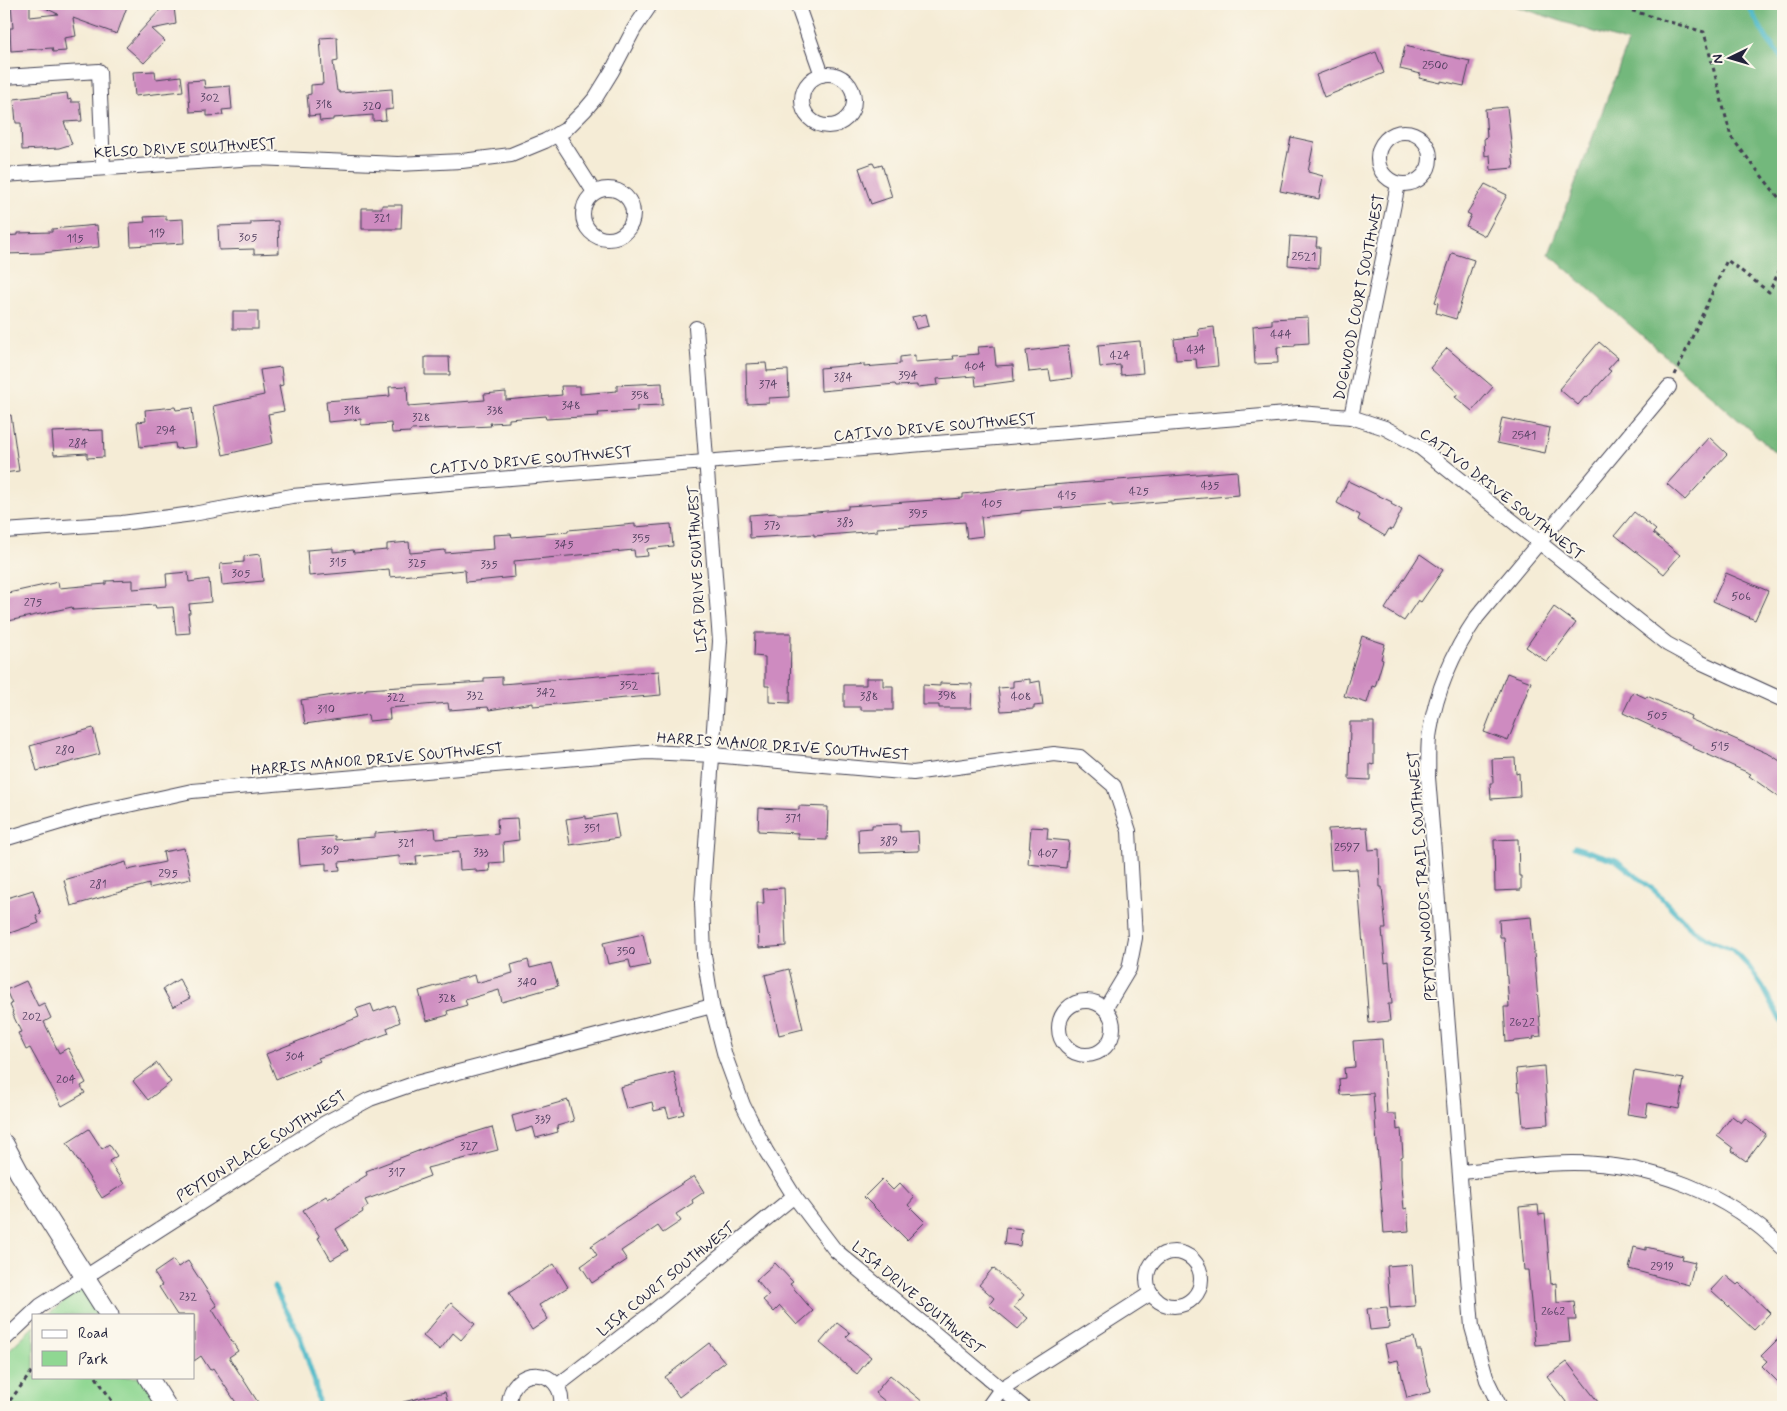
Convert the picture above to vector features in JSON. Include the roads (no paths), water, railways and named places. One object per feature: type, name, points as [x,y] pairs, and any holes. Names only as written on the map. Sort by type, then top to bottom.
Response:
[{"type":"street","name":"KELSO DRIVE SOUTHWEST","points":[[4,175],[256,158],[398,164],[462,161],[511,155],[558,134],[585,110],[596,97],[634,28],[651,4]]},
{"type":"street","points":[[798,4],[822,75]]},
{"type":"street","points":[[4,77],[100,71],[103,167]]},
{"type":"street","points":[[558,134],[594,192]]},
{"type":"street","name":"DOGWOOD COURT SOUTHWEST","points":[[1351,417],[1398,184]]},
{"type":"street","name":"LISA DRIVE SOUTHWEST","points":[[696,328],[720,641],[702,903],[704,955],[712,1006],[725,1056],[743,1105],[766,1151],[794,1196],[835,1250],[1023,1407]]},
{"type":"street","name":"PEYTON WOODS TRAIL SOUTHWEST","points":[[1500,1407],[1487,1380],[1472,1327],[1428,777],[1430,732],[1440,688],[1459,643],[1478,617],[1669,387]]},
{"type":"street","name":"CATIVO DRIVE SOUTHWEST","points":[[4,531],[122,523],[193,514],[292,496],[1299,413],[1351,417],[1385,428],[1416,445],[1667,644],[1700,662],[1783,700]]},
{"type":"street","name":"HARRIS MANOR DRIVE SOUTHWEST","points":[[4,839],[87,814],[192,792],[647,752],[713,755],[913,773],[1054,754],[1080,758],[1114,786],[1129,831],[1135,938],[1129,969],[1106,1009]]},
{"type":"street","name":"PEYTON PLACE SOUTHWEST","points":[[4,1340],[40,1306],[84,1276],[325,1123],[370,1099],[416,1083],[712,1006]]},
{"type":"street","points":[[4,1144],[20,1174],[108,1314]]},
{"type":"street","points":[[1460,1172],[1572,1163],[1608,1165],[1643,1170],[1678,1181],[1715,1197],[1749,1219],[1783,1248]]},
{"type":"street","name":"LISA COURT SOUTHWEST","points":[[557,1386],[649,1315],[794,1196]]},
{"type":"street","points":[[988,1407],[1001,1389],[1151,1293]]},
{"type":"street","points":[[509,1407],[512,1387],[520,1379],[529,1375],[540,1375],[550,1379],[557,1386],[561,1396],[561,1407]]},
{"type":"street","points":[[149,1378],[167,1407]]},
{"type":"waterway","points":[[1747,4],[1767,39],[1783,60]]},
{"type":"waterway","points":[[1574,847],[1616,860],[1654,890],[1689,926],[1709,940],[1732,949],[1749,967],[1763,987],[1783,1025]]},
{"type":"waterway","points":[[274,1287],[300,1336],[315,1383],[319,1407]]}]
